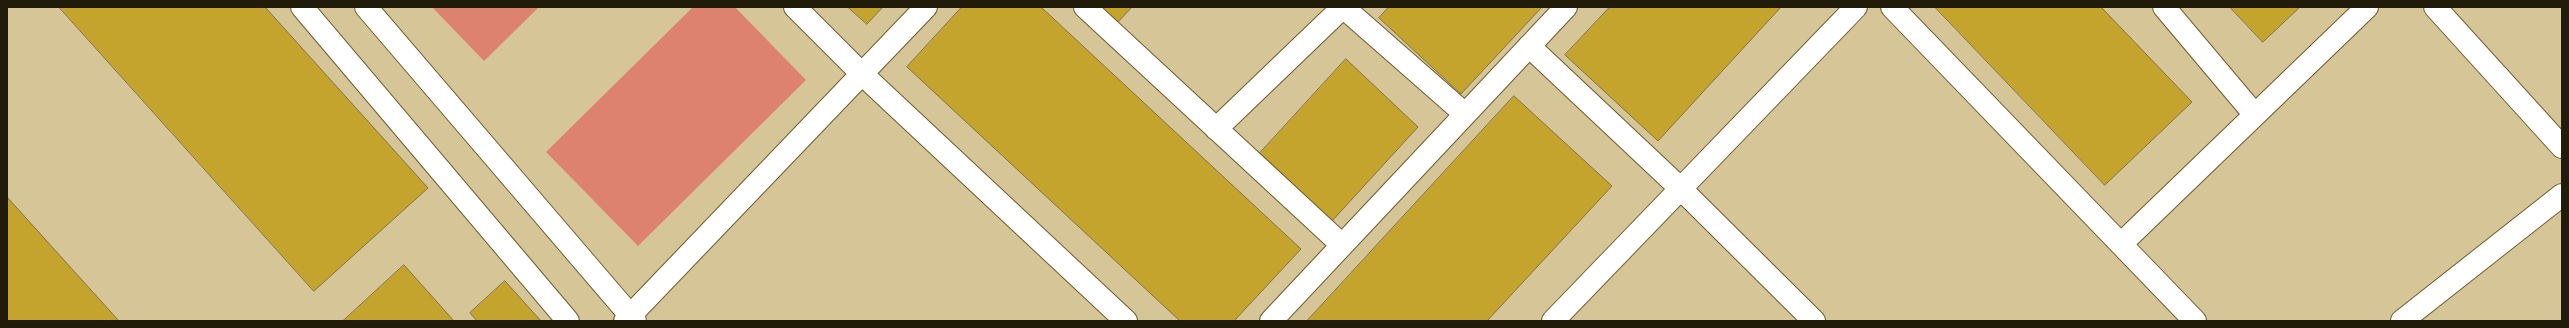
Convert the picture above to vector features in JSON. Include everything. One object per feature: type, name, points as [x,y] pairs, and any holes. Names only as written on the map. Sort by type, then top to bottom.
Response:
[{"type":"street","points":[[302,7],[568,321]]},
{"type":"street","points":[[366,7],[630,319],[926,7]]},
{"type":"street","points":[[795,7],[862,74],[1126,321]]},
{"type":"street","points":[[1086,7],[1342,246]]},
{"type":"street","points":[[1216,129],[1343,7],[1465,114]]},
{"type":"street","points":[[1271,321],[1566,7]]},
{"type":"street","points":[[1553,321],[1856,7]]},
{"type":"street","points":[[1892,7],[2195,321]]},
{"type":"street","points":[[2164,7],[2255,115]]},
{"type":"street","points":[[2121,244],[2367,7]]},
{"type":"street","points":[[2435,7],[2562,147]]},
{"type":"street","points":[[1529,46],[1681,189],[1814,321]]},
{"type":"street","points":[[2402,321],[2562,195]]},
{"type":"shaded area","points":[[432,7],[539,7],[484,61]]},
{"type":"shaded area","points":[[693,7],[735,7],[806,80],[638,246],[546,152]]},
{"type":"building","points":[[59,7],[265,7],[428,188],[314,291]]},
{"type":"building","points":[[848,7],[883,7],[867,24]]},
{"type":"building","points":[[962,7],[1041,7],[1301,249],[1234,321],[1180,321],[907,67]]},
{"type":"building","points":[[1101,7],[1132,7],[1118,22]]},
{"type":"building","points":[[1389,7],[1542,7],[1461,94],[1379,18]]},
{"type":"building","points":[[1610,7],[1781,7],[1658,141],[1565,55]]},
{"type":"building","points":[[1935,7],[2101,7],[2192,102],[2105,185]]},
{"type":"building","points":[[2230,7],[2300,7],[2263,42]]},
{"type":"building","points":[[1346,59],[1418,127],[1332,221],[1260,153]]},
{"type":"building","points":[[1514,96],[1612,186],[1487,321],[1307,321]]},
{"type":"building","points":[[7,197],[119,321],[7,321]]},
{"type":"building","points":[[404,265],[454,321],[343,321]]},
{"type":"building","points":[[505,281],[541,321],[477,321],[470,313]]}]
